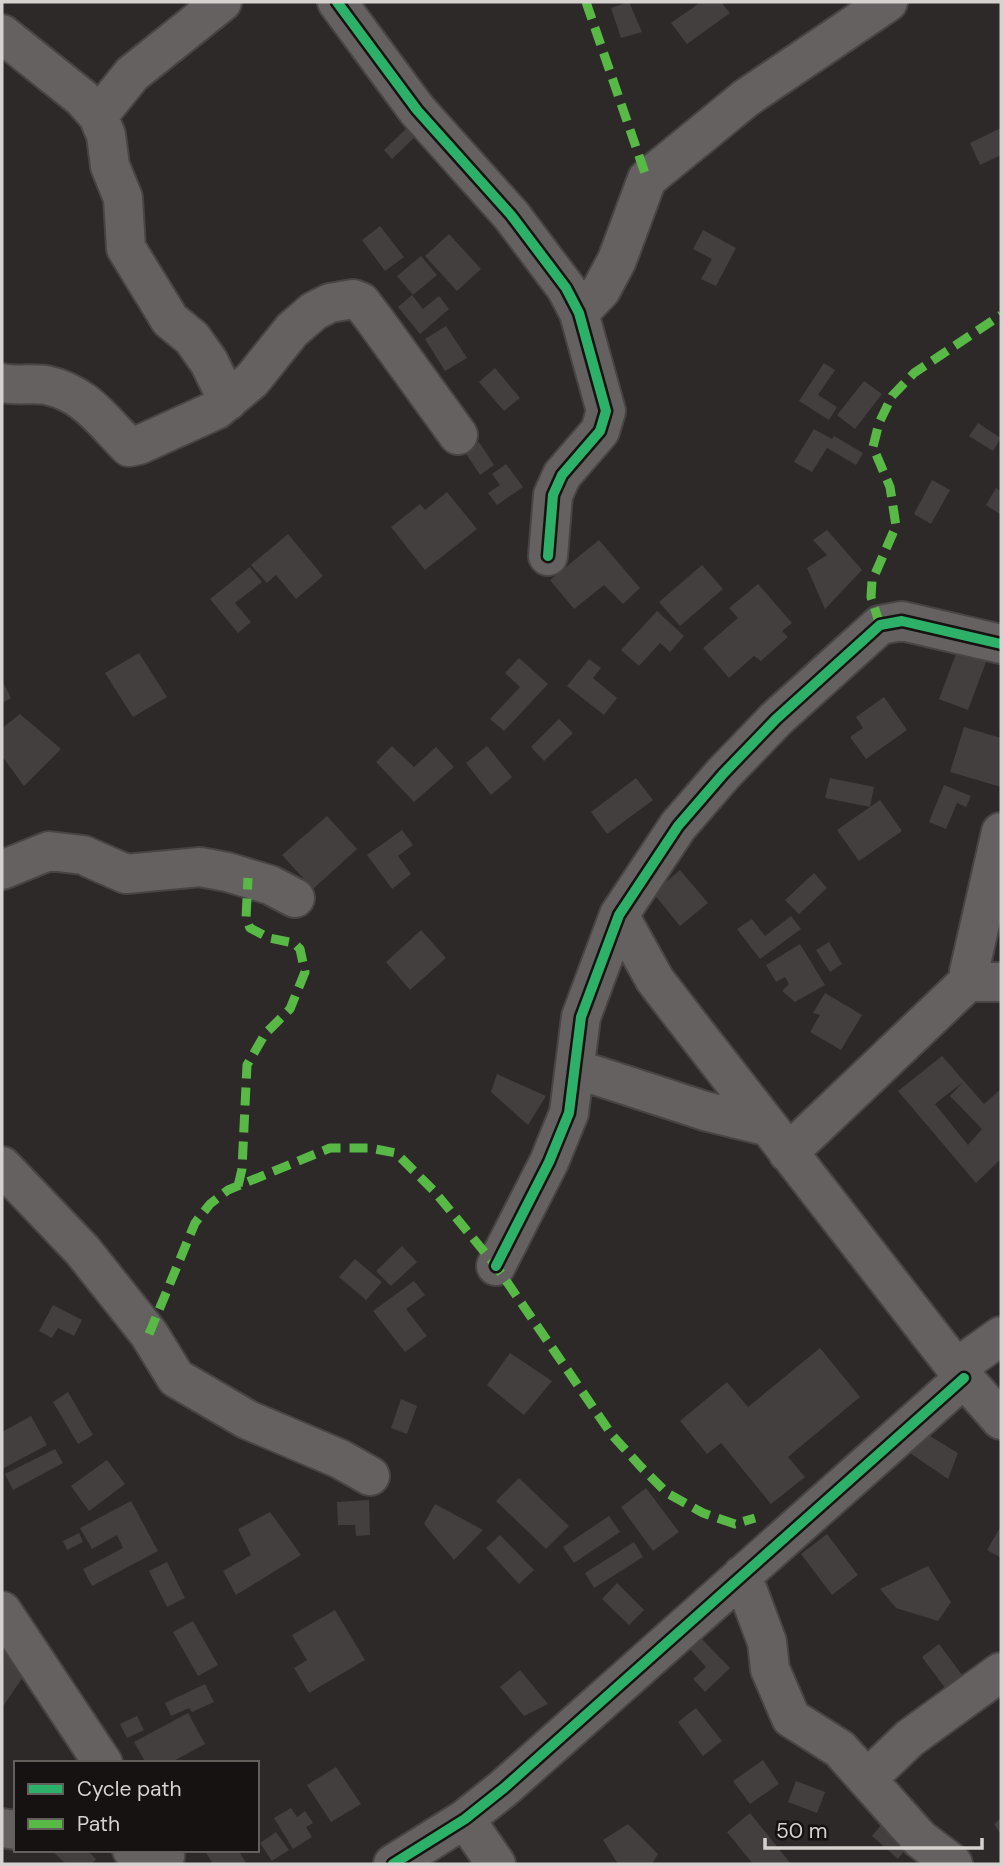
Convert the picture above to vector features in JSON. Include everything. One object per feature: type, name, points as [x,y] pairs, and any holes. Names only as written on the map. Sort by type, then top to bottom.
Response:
[{"type":"street","points":[[337,2],[418,110],[519,225],[566,288],[579,313],[606,411],[600,431],[562,475],[553,495],[548,556]]},
{"type":"street","points":[[579,313],[601,290],[617,260],[647,179],[746,97],[888,2]]},
{"type":"street","points":[[98,116],[132,74],[199,8]]},
{"type":"street","points":[[2,34],[82,97],[98,116],[106,135],[110,166],[123,198],[126,248],[170,320],[191,338],[209,362],[228,401]]},
{"type":"street","points":[[2,383],[44,385],[83,399],[129,447],[170,432],[216,410],[252,380],[292,330],[314,311],[330,303],[353,299],[361,302],[458,435]]},
{"type":"street","points":[[496,1266],[549,1162],[569,1114],[581,1017],[620,915],[678,826],[776,719],[880,625],[902,621],[1001,644]]},
{"type":"street","points":[[777,1140],[986,981],[970,962],[1001,832]]},
{"type":"street","points":[[2,870],[49,852],[83,855],[126,874],[200,867],[227,872],[270,885],[295,898]]},
{"type":"street","points":[[620,915],[655,980],[960,1373],[1001,1420]]},
{"type":"street","points":[[576,1069],[705,1111],[777,1140]]},
{"type":"street","points":[[2,1166],[83,1251],[149,1334],[176,1378],[248,1420],[319,1449],[370,1476]]},
{"type":"street","points":[[393,1864],[465,1819],[504,1788],[743,1575],[1001,1336]]},
{"type":"street","points":[[743,1575],[768,1642],[770,1670],[791,1718],[840,1749],[920,1839],[953,1864]]},
{"type":"street","points":[[2,1611],[102,1761]]},
{"type":"street","points":[[869,1779],[910,1738],[1001,1672]]},
{"type":"street","points":[[465,1819],[496,1864]]},
{"type":"building","points":[[629,2],[642,32],[621,38],[611,8]]},
{"type":"building","points":[[701,2],[721,2],[730,13],[687,44],[671,23]]},
{"type":"building","points":[[410,125],[420,132],[392,159],[384,150]]},
{"type":"building","points":[[1001,128],[1001,155],[980,165],[970,143]]},
{"type":"building","points":[[380,226],[404,257],[385,271],[362,240]]},
{"type":"building","points":[[703,230],[736,248],[716,286],[701,279],[712,259],[693,249]]},
{"type":"building","points":[[449,234],[481,269],[457,291],[425,256]]},
{"type":"building","points":[[421,256],[437,275],[413,295],[397,276]]},
{"type":"building","points":[[412,295],[423,309],[439,296],[449,309],[420,334],[398,307]]},
{"type":"building","points":[[446,326],[467,358],[445,371],[425,339]]},
{"type":"building","points":[[824,363],[835,370],[818,395],[837,407],[829,420],[799,401]]},
{"type":"building","points":[[495,368],[520,398],[504,411],[479,382]]},
{"type":"building","points":[[864,381],[882,394],[855,429],[837,415]]},
{"type":"building","points":[[978,423],[1001,438],[993,451],[969,436]]},
{"type":"building","points":[[814,429],[832,439],[834,436],[863,453],[856,465],[827,448],[812,472],[794,462]]},
{"type":"building","points":[[479,442],[494,465],[480,475],[465,452]]},
{"type":"building","points":[[506,464],[523,487],[497,505],[488,493],[500,485],[492,474]]},
{"type":"building","points":[[932,480],[950,490],[931,524],[914,514]]},
{"type":"building","points":[[996,488],[1001,491],[1001,515],[986,505]]},
{"type":"building","points":[[447,492],[477,529],[425,570],[391,527],[420,504],[425,510]]},
{"type":"building","points":[[827,530],[862,570],[825,609],[807,568],[827,555],[813,540]]},
{"type":"building","points":[[288,534],[323,576],[296,599],[276,575],[267,583],[251,565]]},
{"type":"building","points":[[599,540],[640,588],[623,604],[604,585],[574,609],[550,580]]},
{"type":"building","points":[[702,565],[723,589],[680,626],[659,602]]},
{"type":"building","points":[[250,567],[262,582],[235,603],[251,622],[238,633],[210,599]]},
{"type":"building","points":[[758,584],[792,623],[782,631],[788,637],[761,661],[754,656],[729,678],[703,648],[738,618],[729,608]]},
{"type":"building","points":[[657,611],[684,636],[670,652],[660,643],[639,666],[621,650]]},
{"type":"building","points":[[957,651],[986,662],[968,710],[939,699]]},
{"type":"building","points":[[139,653],[167,697],[133,717],[105,673]]},
{"type":"building","points":[[519,658],[548,684],[504,731],[490,719],[520,687],[505,673]]},
{"type":"building","points":[[589,659],[601,668],[593,678],[617,698],[604,715],[567,686]]},
{"type":"building","points":[[2,680],[11,698],[2,703]]},
{"type":"building","points":[[884,697],[907,730],[866,759],[850,737],[863,728],[856,717]]},
{"type":"building","points":[[20,714],[61,749],[24,786],[2,756],[2,728]]},
{"type":"building","points":[[559,719],[573,733],[544,761],[531,747]]},
{"type":"building","points":[[964,727],[1001,738],[1001,787],[950,772]]},
{"type":"building","points":[[392,746],[414,767],[436,747],[454,767],[414,802],[376,762]]},
{"type":"building","points":[[487,746],[512,777],[491,795],[466,763]]},
{"type":"building","points":[[636,778],[653,800],[607,834],[591,812]]},
{"type":"building","points":[[830,778],[874,787],[870,807],[825,798]]},
{"type":"building","points":[[944,785],[971,796],[966,807],[957,803],[946,829],[929,822]]},
{"type":"building","points":[[880,800],[902,831],[859,861],[837,830]]},
{"type":"building","points":[[327,816],[357,849],[313,889],[282,855]]},
{"type":"building","points":[[402,830],[413,845],[398,856],[411,874],[392,889],[367,855]]},
{"type":"building","points":[[680,870],[708,903],[680,926],[653,893]]},
{"type":"building","points":[[814,873],[827,888],[799,914],[785,900]]},
{"type":"building","points":[[791,916],[801,929],[760,959],[737,929],[752,919],[765,936]]},
{"type":"building","points":[[421,930],[446,958],[410,990],[386,962]]},
{"type":"building","points":[[829,942],[842,964],[830,972],[816,950]]},
{"type":"building","points":[[800,944],[825,985],[795,1002],[782,991],[789,984],[785,977],[776,982],[766,965]]},
{"type":"building","points":[[825,993],[862,1015],[841,1050],[810,1032],[820,1015],[813,1013]]},
{"type":"building","points":[[942,1056],[984,1104],[1001,1089],[1001,1159],[976,1183],[898,1091]],"holes":[[[963,1082],[950,1096],[982,1129],[968,1145],[935,1104]]]},
{"type":"building","points":[[497,1074],[546,1096],[528,1125],[491,1092]]},
{"type":"building","points":[[402,1246],[417,1262],[391,1286],[376,1271]]},
{"type":"building","points":[[355,1259],[382,1282],[366,1300],[339,1277]]},
{"type":"building","points":[[414,1281],[425,1295],[406,1309],[427,1336],[405,1352],[373,1311]]},
{"type":"building","points":[[53,1305],[82,1320],[74,1336],[58,1328],[52,1338],[39,1331]]},
{"type":"building","points":[[820,1348],[860,1397],[788,1457],[805,1477],[771,1504],[721,1443],[707,1454],[680,1421],[727,1382],[748,1407]]},
{"type":"building","points":[[510,1353],[552,1381],[524,1415],[487,1385]]},
{"type":"building","points":[[68,1392],[93,1435],[78,1444],[53,1402]]},
{"type":"building","points":[[401,1399],[417,1406],[407,1434],[391,1428]]},
{"type":"building","points":[[31,1416],[47,1445],[2,1469],[2,1432]]},
{"type":"building","points":[[915,1427],[958,1453],[948,1479],[901,1447]]},
{"type":"building","points":[[55,1449],[63,1463],[13,1490],[5,1474]]},
{"type":"building","points":[[107,1460],[125,1484],[89,1511],[71,1486]]},
{"type":"building","points":[[519,1478],[569,1526],[546,1549],[496,1501]]},
{"type":"building","points":[[646,1488],[679,1532],[653,1551],[621,1507]]},
{"type":"building","points":[[369,1500],[370,1535],[356,1536],[355,1525],[338,1525],[337,1502]]},
{"type":"building","points":[[131,1501],[158,1551],[92,1586],[83,1569],[123,1548],[117,1535],[92,1549],[80,1528]]},
{"type":"building","points":[[435,1504],[483,1530],[454,1560],[424,1524]]},
{"type":"building","points":[[270,1512],[301,1555],[236,1595],[223,1571],[251,1555],[238,1529]]},
{"type":"building","points":[[609,1516],[620,1532],[574,1563],[563,1547]]},
{"type":"building","points":[[1001,1526],[1001,1558],[987,1550]]},
{"type":"building","points":[[79,1533],[83,1542],[67,1550],[63,1541]]},
{"type":"building","points":[[827,1534],[858,1575],[832,1595],[801,1554]]},
{"type":"building","points":[[500,1535],[534,1570],[519,1584],[486,1548]]},
{"type":"building","points":[[634,1542],[643,1557],[594,1588],[585,1573]]},
{"type":"building","points":[[167,1562],[185,1598],[167,1607],[149,1571]]},
{"type":"building","points":[[928,1566],[951,1602],[938,1621],[896,1608],[880,1589]]},
{"type":"building","points":[[617,1583],[644,1610],[629,1625],[602,1599]]},
{"type":"building","points":[[335,1610],[365,1660],[309,1693],[294,1668],[307,1660],[292,1635]]},
{"type":"building","points":[[193,1621],[218,1665],[198,1676],[173,1632]]},
{"type":"building","points":[[699,1636],[730,1668],[705,1692],[693,1679],[706,1667],[688,1647]]},
{"type":"building","points":[[939,1644],[965,1679],[948,1692],[922,1657]]},
{"type":"building","points":[[2,1645],[31,1665],[2,1708]]},
{"type":"building","points":[[520,1670],[548,1704],[524,1716],[500,1687]]},
{"type":"building","points":[[205,1684],[214,1702],[192,1712],[189,1708],[171,1716],[165,1703]]},
{"type":"building","points":[[696,1708],[722,1741],[703,1756],[678,1722]]},
{"type":"building","points":[[188,1713],[205,1744],[174,1761],[145,1761],[134,1742]]},
{"type":"building","points":[[137,1716],[144,1730],[127,1738],[120,1724]]},
{"type":"building","points":[[763,1760],[779,1784],[750,1804],[733,1781]]},
{"type":"building","points":[[336,1767],[361,1804],[331,1822],[307,1785]]},
{"type":"building","points":[[796,1781],[825,1792],[817,1813],[788,1802]]},
{"type":"building","points":[[291,1808],[297,1817],[305,1811],[313,1823],[306,1827],[312,1837],[293,1849],[274,1818]]},
{"type":"building","points":[[750,1813],[791,1864],[753,1864],[727,1832]]},
{"type":"building","points":[[1001,1818],[1001,1835],[994,1824]]},
{"type":"building","points":[[883,1823],[909,1845],[898,1859],[872,1836]]},
{"type":"building","points":[[628,1824],[658,1854],[652,1864],[618,1864],[603,1840]]},
{"type":"building","points":[[276,1832],[289,1850],[272,1861],[260,1843]]},
{"type":"building","points":[[53,1852],[89,1852],[96,1859],[92,1864],[66,1864]]},
{"type":"building","points":[[239,1852],[247,1864],[213,1864],[206,1853]]},
{"type":"marked path","points":[[586,2],[647,179]]},
{"type":"marked path","points":[[880,625],[871,597],[872,581],[896,526],[890,487],[873,447],[879,423],[892,396],[914,373],[1001,315]]},
{"type":"marked path","points":[[238,1186],[242,1169],[247,1065],[265,1034],[290,1009],[305,972],[300,949],[294,943],[269,938],[250,928],[246,918],[248,878]]},
{"type":"marked path","points":[[149,1334],[195,1223],[210,1204],[228,1190],[330,1148],[370,1148],[396,1153],[434,1191],[496,1266],[612,1435],[641,1467],[667,1493],[703,1513],[735,1524],[755,1518]]},
{"type":"cycle path","points":[[337,2],[417,110],[511,215],[566,288],[579,313],[606,411],[600,431],[562,475],[553,495],[548,556]]},
{"type":"cycle path","points":[[496,1266],[549,1162],[569,1113],[581,1017],[619,915],[678,826],[776,719],[880,625],[902,621],[1001,644]]},
{"type":"cycle path","points":[[393,1864],[465,1819],[504,1788],[964,1378]]}]
